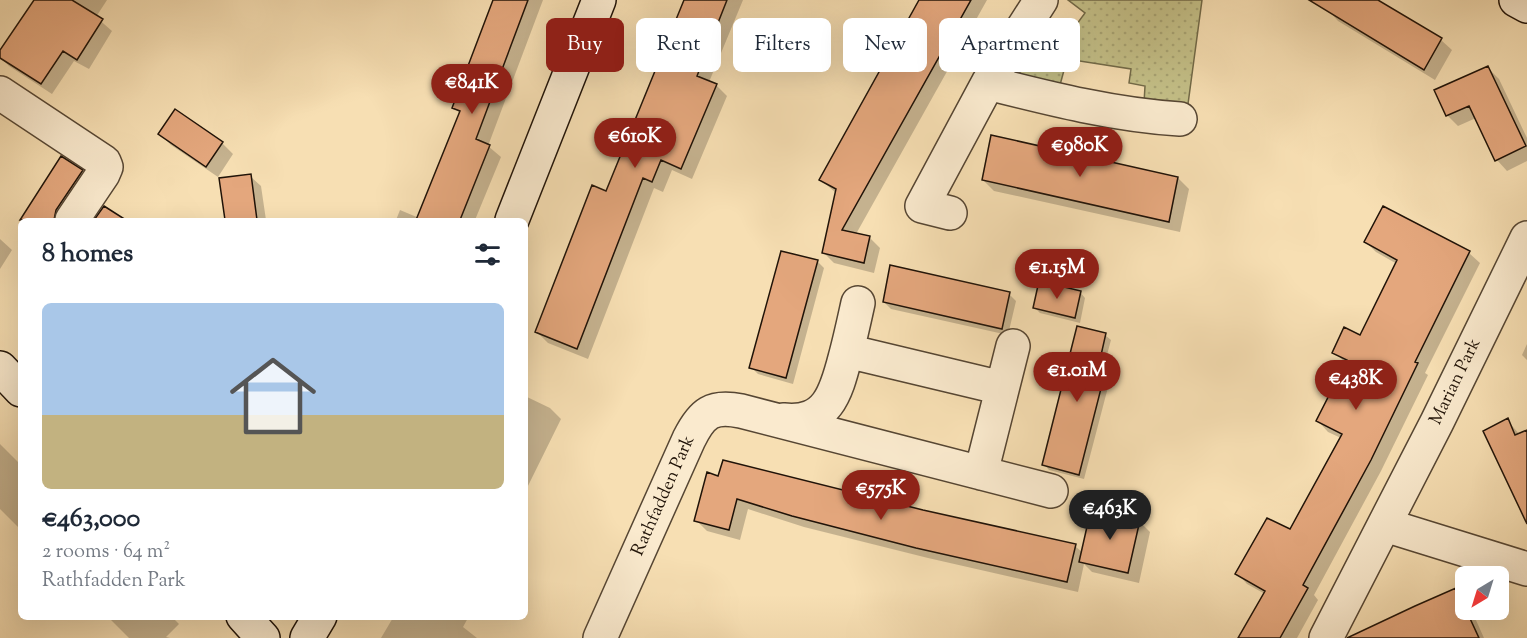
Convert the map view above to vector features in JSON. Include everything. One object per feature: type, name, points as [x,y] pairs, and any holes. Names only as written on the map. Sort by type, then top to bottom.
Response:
[{"type":"street","points":[[513,218],[599,0]]},
{"type":"street","points":[[950,213],[922,206],[988,83],[1041,0]]},
{"type":"street","points":[[1516,0],[1527,6]]},
{"type":"street","points":[[988,83],[1056,100],[1143,117],[1180,119]]},
{"type":"street","points":[[0,93],[104,162],[105,171],[73,218]]},
{"type":"street","name":"Marian Park","points":[[1326,638],[1385,525],[1527,238]]},
{"type":"street","name":"Rathfadden Park","points":[[766,417],[804,419],[819,412],[832,399],[837,389],[858,303]]},
{"type":"street","points":[[981,473],[1013,346]]},
{"type":"street","points":[[847,351],[1002,388]]},
{"type":"street","points":[[0,368],[18,387]]},
{"type":"street","name":"Rathfadden Park","points":[[600,638],[689,439],[699,422],[708,413],[720,408],[766,417],[1051,491]]},
{"type":"street","points":[[1385,525],[1527,569]]},
{"type":"street","points":[[247,620],[263,638]]},
{"type":"street","points":[[308,638],[318,620]]},
{"type":"shaded area","points":[[1068,0],[1202,0],[1188,104],[1144,103],[1145,86],[1129,83],[1131,69],[1080,61],[1080,20],[1085,13]]},
{"type":"shaded area","points":[[1019,72],[1064,72],[1060,85],[1027,78]]},
{"type":"building","points":[[34,0],[72,0],[103,19],[77,60],[63,51],[41,84],[0,58],[0,50]]},
{"type":"building","points":[[493,0],[528,0],[476,139],[490,145],[461,218],[417,218],[460,111],[452,108]]},
{"type":"building","points":[[684,0],[727,0],[720,18],[677,18]]},
{"type":"building","points":[[919,0],[971,0],[961,18],[939,18],[939,57],[842,230],[870,236],[864,263],[822,253],[836,189],[819,180],[879,72],[927,72],[927,18],[909,18]]},
{"type":"building","points":[[1309,0],[1378,0],[1442,38],[1424,70]]},
{"type":"building","points":[[1488,66],[1526,146],[1495,161],[1469,106],[1446,116],[1434,90]]},
{"type":"building","points":[[655,72],[699,72],[697,76],[717,84],[681,169],[661,160],[652,182],[643,178],[577,349],[535,332],[592,185],[606,191]]},
{"type":"building","points":[[175,109],[223,142],[206,167],[158,134]]},
{"type":"building","points":[[991,135],[1178,177],[1169,222],[982,180]]},
{"type":"building","points":[[61,156],[83,170],[56,210],[54,218],[21,218]]},
{"type":"building","points":[[251,174],[257,218],[225,218],[219,178]]},
{"type":"building","points":[[104,206],[123,218],[95,218]]},
{"type":"building","points":[[1383,206],[1470,251],[1415,362],[1418,363],[1371,460],[1303,585],[1308,588],[1280,638],[1238,638],[1265,591],[1235,574],[1267,518],[1290,529],[1342,434],[1316,421],[1347,360],[1332,353],[1344,327],[1360,335],[1397,260],[1364,242]]},
{"type":"building","points":[[781,251],[818,260],[786,378],[749,368]]},
{"type":"building","points":[[890,265],[1010,292],[1002,329],[883,302]]},
{"type":"building","points":[[1039,281],[1081,291],[1075,318],[1033,308]]},
{"type":"building","points":[[1077,326],[1106,333],[1099,364],[1107,365],[1079,475],[1042,465]]},
{"type":"building","points":[[1508,418],[1515,435],[1527,430],[1527,524],[1483,431]]},
{"type":"building","points":[[723,460],[923,510],[1076,544],[1067,582],[916,548],[792,516],[737,499],[729,530],[694,521],[707,472],[718,476]]},
{"type":"building","points":[[1091,509],[1140,520],[1128,573],[1079,562]]},
{"type":"building","points":[[1455,588],[1455,620],[1471,620],[1479,638],[1347,638]]}]
